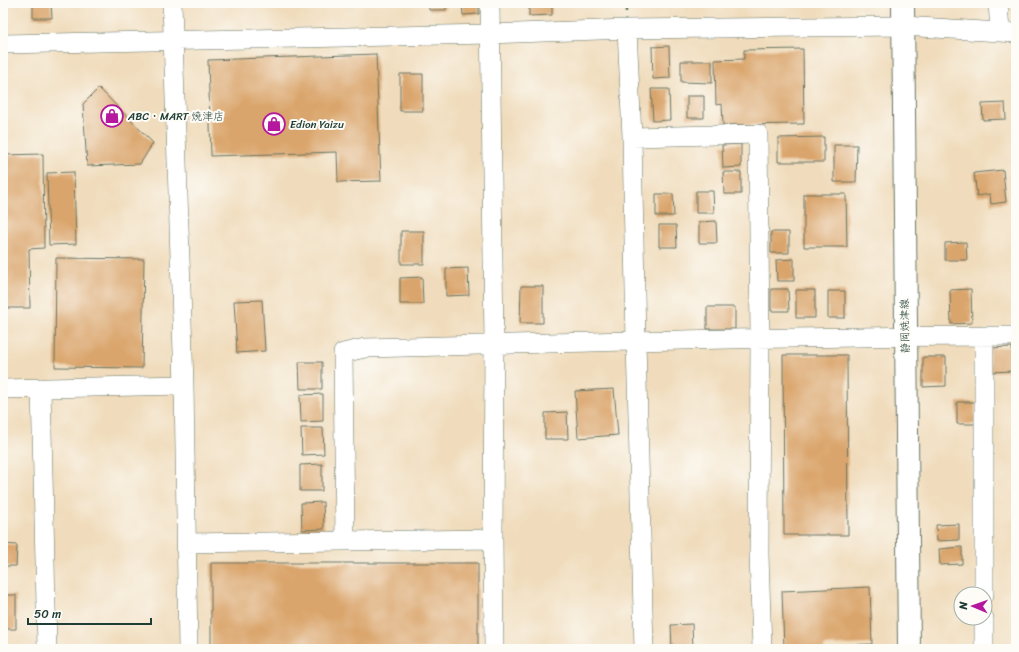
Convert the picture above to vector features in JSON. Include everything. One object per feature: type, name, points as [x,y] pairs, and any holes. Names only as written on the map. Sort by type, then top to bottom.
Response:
[{"type":"main road","name":"静岡焼津線","points":[[903,3],[909,649]]},
{"type":"street","points":[[172,3],[184,385],[188,649]]},
{"type":"street","points":[[490,3],[494,345],[494,649]]},
{"type":"street","points":[[3,44],[490,34],[626,29],[903,26],[1008,32],[998,3]]},
{"type":"street","points":[[626,29],[632,137],[644,649]]},
{"type":"street","points":[[632,137],[758,134],[760,338],[759,554],[762,649]]},
{"type":"street","points":[[984,336],[984,586]]},
{"type":"street","points":[[345,540],[343,353],[365,348],[760,338],[1016,336]]},
{"type":"street","points":[[3,389],[184,385]]},
{"type":"street","points":[[41,388],[47,649]]},
{"type":"street","points":[[186,543],[493,539]]},
{"type":"street","points":[[984,626],[984,649]]},
{"type":"building","points":[[33,3],[51,3],[52,18],[33,18]]},
{"type":"building","points":[[429,3],[446,3],[446,10],[429,10]]},
{"type":"building","points":[[462,3],[479,3],[479,14],[463,15]]},
{"type":"building","points":[[529,3],[552,3],[552,15],[529,16]]},
{"type":"building","points":[[669,46],[670,78],[653,79],[652,47]]},
{"type":"building","points":[[803,49],[804,124],[723,125],[722,104],[716,105],[715,60],[744,59],[744,50]]},
{"type":"building","points":[[376,54],[381,181],[338,182],[337,152],[211,156],[208,60]]},
{"type":"building","points":[[681,61],[712,61],[712,83],[681,82]]},
{"type":"building","points":[[400,74],[423,74],[423,111],[400,111]]},
{"type":"building","points":[[99,88],[153,143],[140,164],[87,166],[83,104]]},
{"type":"building","points":[[651,89],[669,89],[670,120],[653,121]]},
{"type":"building","points":[[687,96],[704,96],[704,118],[687,118]]},
{"type":"building","points":[[1005,103],[1006,119],[983,120],[982,104]]},
{"type":"building","points":[[824,137],[824,162],[778,162],[778,138]]},
{"type":"building","points":[[741,144],[741,167],[723,168],[722,145]]},
{"type":"building","points":[[834,145],[857,145],[856,182],[834,182]]},
{"type":"building","points":[[43,154],[44,248],[29,249],[30,308],[3,308],[3,155]]},
{"type":"building","points":[[1003,170],[1006,202],[991,204],[990,194],[977,196],[974,173]]},
{"type":"building","points":[[74,172],[76,244],[49,245],[47,173]]},
{"type":"building","points":[[723,172],[741,172],[741,194],[724,194]]},
{"type":"building","points":[[696,191],[713,191],[714,213],[696,213]]},
{"type":"building","points":[[656,194],[673,194],[674,216],[656,216]]},
{"type":"building","points":[[804,194],[846,194],[847,247],[804,247]]},
{"type":"building","points":[[716,221],[717,243],[699,243],[699,222]]},
{"type":"building","points":[[659,225],[676,225],[677,247],[659,247]]},
{"type":"building","points":[[401,231],[424,231],[424,264],[401,264]]},
{"type":"building","points":[[771,232],[789,232],[789,253],[771,253]]},
{"type":"building","points":[[966,242],[967,260],[945,260],[945,243]]},
{"type":"building","points":[[56,258],[144,259],[142,368],[55,367]]},
{"type":"building","points":[[794,259],[794,281],[777,281],[776,260]]},
{"type":"building","points":[[468,268],[469,295],[446,296],[446,269]]},
{"type":"building","points":[[422,277],[423,304],[400,304],[400,278]]},
{"type":"building","points":[[521,286],[543,286],[543,323],[520,323]]},
{"type":"building","points":[[771,289],[788,289],[789,311],[771,311]]},
{"type":"building","points":[[971,289],[972,323],[951,324],[950,290]]},
{"type":"building","points":[[796,290],[815,290],[815,318],[796,318]]},
{"type":"building","points":[[828,291],[845,291],[845,318],[828,318]]},
{"type":"building","points":[[262,300],[265,351],[237,353],[234,301]]},
{"type":"building","points":[[707,307],[735,307],[735,329],[707,329]]},
{"type":"building","points":[[1012,347],[1013,371],[990,372],[989,348]]},
{"type":"building","points":[[783,355],[847,355],[848,535],[784,535]]},
{"type":"building","points":[[923,357],[946,357],[946,386],[923,387]]},
{"type":"building","points":[[299,362],[322,362],[322,389],[300,389]]},
{"type":"building","points":[[614,389],[618,435],[578,438],[575,391]]},
{"type":"building","points":[[323,394],[323,421],[301,422],[300,395]]},
{"type":"building","points":[[957,402],[975,402],[975,424],[957,424]]},
{"type":"building","points":[[567,412],[568,439],[545,439],[545,413]]},
{"type":"building","points":[[301,428],[323,428],[324,454],[302,455]]},
{"type":"building","points":[[322,464],[322,491],[300,491],[300,465]]},
{"type":"building","points":[[323,502],[324,529],[302,530],[301,503]]},
{"type":"building","points":[[959,524],[959,540],[937,541],[936,525]]},
{"type":"building","points":[[3,544],[17,545],[16,566],[3,566]]},
{"type":"building","points":[[962,547],[962,564],[940,565],[939,549]]},
{"type":"building","points":[[211,563],[478,563],[478,649],[211,649]]},
{"type":"building","points":[[870,587],[872,644],[824,646],[824,649],[784,649],[782,591]]},
{"type":"building","points":[[3,595],[16,595],[16,629],[3,629]]},
{"type":"building","points":[[692,624],[693,649],[672,649],[671,625]]},
{"type":"place","name":"ABC・MART 焼津店","points":[[112,116]]},
{"type":"place","name":"Edion Yaizu","points":[[274,124]]}]
